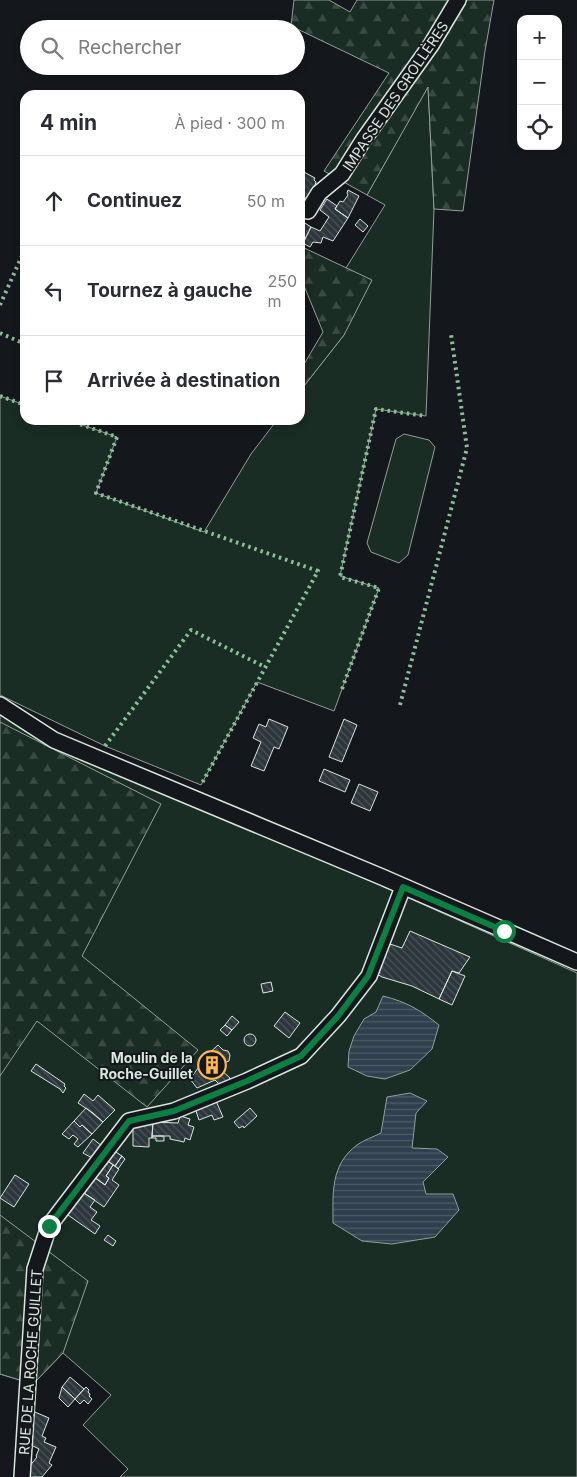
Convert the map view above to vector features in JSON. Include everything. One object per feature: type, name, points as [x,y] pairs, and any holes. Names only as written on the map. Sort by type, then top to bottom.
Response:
[{"type":"street","name":"IMPASSE DES GROLLÈRES","points":[[308,210],[319,193],[342,174],[364,138],[431,45],[458,0]]},
{"type":"street","points":[[0,705],[54,740],[382,877],[577,962]]},
{"type":"street","name":"RUE DE LA ROCHE GUILLET","points":[[22,1477],[35,1268],[49,1226],[129,1121],[174,1111],[301,1056],[338,1016],[368,976],[403,887]]},
{"type":"green space","points":[[294,0],[329,0],[350,12],[357,0],[494,0],[463,211],[434,209],[428,87],[367,195],[324,171],[389,73],[305,33],[305,20],[292,20]]},
{"type":"green space","points":[[428,86],[434,209],[426,416],[376,409],[340,576],[379,588],[334,711],[257,682],[201,785],[105,746],[0,695],[0,396],[20,403],[20,425],[82,425],[117,437],[96,493],[204,532],[251,454],[273,425],[305,425],[305,385],[344,335],[346,268],[385,205],[367,195]]},
{"type":"green space","points":[[305,248],[372,280],[344,335],[305,385],[305,363],[323,332],[305,288]]},
{"type":"green space","points":[[404,434],[429,440],[435,447],[408,555],[399,563],[371,552],[367,543],[396,439]]},
{"type":"green space","points":[[0,705],[54,740],[577,973],[577,1477],[120,1477],[128,1469],[83,1425],[111,1395],[63,1353],[33,1384],[0,1374]]},
{"type":"green space","points":[[0,722],[161,804],[82,956],[198,1050],[147,1107],[37,1021],[0,1076]]},
{"type":"green space","points":[[0,1215],[88,1281],[63,1353],[33,1384],[0,1374]]},
{"type":"water","points":[[383,996],[413,1007],[439,1025],[432,1049],[410,1070],[385,1079],[367,1076],[348,1067],[349,1051],[354,1036],[364,1019],[376,1012]]},
{"type":"water","points":[[410,1093],[427,1101],[416,1113],[412,1148],[437,1149],[448,1157],[423,1182],[426,1194],[453,1194],[459,1210],[435,1237],[392,1244],[362,1241],[333,1223],[333,1191],[338,1171],[348,1153],[357,1145],[381,1133],[387,1097]]},
{"type":"building","points":[[305,173],[315,178],[315,185],[317,186],[307,199],[305,198]]},
{"type":"building","points":[[348,190],[359,196],[348,218],[335,209],[340,201],[343,202],[348,195]]},
{"type":"building","points":[[327,199],[337,206],[335,209],[348,218],[333,241],[323,237],[321,243],[313,242],[310,247],[305,244],[305,239],[311,227],[320,231],[329,217],[320,210]]},
{"type":"building","points":[[360,219],[368,226],[363,232],[355,225]]},
{"type":"building","points":[[305,223],[311,227],[305,239]]},
{"type":"building","points":[[269,719],[288,727],[279,749],[274,747],[264,771],[251,766],[261,742],[253,738],[259,724],[266,727]]},
{"type":"building","points":[[344,719],[357,725],[342,762],[329,757]]},
{"type":"building","points":[[324,769],[350,780],[345,792],[319,781]]},
{"type":"building","points":[[359,784],[378,792],[370,811],[351,803]]},
{"type":"building","points":[[410,931],[470,957],[459,973],[452,971],[439,999],[412,986],[377,974],[390,944],[402,948]]},
{"type":"building","points":[[452,971],[465,976],[452,1005],[439,999]]},
{"type":"building","points":[[271,982],[273,991],[263,993],[261,984]]},
{"type":"building","points":[[285,1012],[300,1023],[289,1038],[274,1026]]},
{"type":"building","points":[[232,1016],[239,1022],[232,1030],[225,1025]]},
{"type":"building","points":[[225,1025],[232,1030],[227,1036],[220,1030]]},
{"type":"building","points":[[250,1034],[256,1040],[250,1046],[244,1040]]},
{"type":"building","name":"Moulin de la Roche-Guillet","points":[[218,1045],[223,1050],[228,1051],[230,1055],[229,1061],[224,1063],[220,1069],[230,1078],[222,1087],[215,1080],[197,1088],[190,1079],[203,1059]]},
{"type":"building","points":[[36,1064],[65,1084],[66,1088],[63,1093],[60,1089],[31,1071]]},
{"type":"building","points":[[84,1094],[93,1101],[98,1095],[115,1110],[103,1122],[78,1103]]},
{"type":"building","points":[[216,1101],[223,1117],[214,1120],[212,1115],[199,1120],[195,1108]]},
{"type":"building","points":[[86,1108],[103,1122],[92,1134],[74,1121]]},
{"type":"building","points":[[250,1108],[257,1116],[244,1128],[243,1126],[239,1128],[234,1122]]},
{"type":"building","points":[[180,1116],[190,1119],[188,1125],[194,1127],[190,1140],[185,1138],[184,1142],[170,1139],[170,1136],[152,1136],[153,1122],[178,1123]]},
{"type":"building","points":[[74,1121],[92,1134],[78,1147],[74,1144],[78,1139],[73,1135],[69,1139],[62,1134]]},
{"type":"building","points":[[144,1122],[153,1122],[152,1138],[149,1138],[149,1147],[133,1146],[133,1126],[144,1126]]},
{"type":"building","points":[[152,1136],[164,1136],[164,1141],[156,1141],[156,1138],[152,1138]]},
{"type":"building","points":[[93,1139],[102,1146],[92,1158],[83,1153]]},
{"type":"building","points":[[111,1149],[122,1156],[115,1166],[105,1159]]},
{"type":"building","points":[[122,1156],[125,1159],[118,1169],[115,1166]]},
{"type":"building","points":[[105,1159],[113,1165],[106,1176],[109,1178],[105,1185],[93,1176]]},
{"type":"building","points":[[113,1165],[119,1169],[112,1180],[119,1185],[104,1207],[84,1193],[95,1178],[105,1185],[109,1178],[106,1176]]},
{"type":"building","points":[[15,1175],[29,1184],[14,1207],[0,1198]]},
{"type":"building","points":[[84,1193],[95,1200],[90,1207],[97,1212],[91,1220],[100,1226],[95,1234],[68,1215]]},
{"type":"building","points":[[108,1235],[116,1241],[113,1246],[104,1240]]},
{"type":"building","points":[[70,1377],[84,1389],[75,1399],[62,1387]]},
{"type":"building","points":[[62,1387],[75,1399],[68,1407],[59,1398]]},
{"type":"building","points":[[86,1387],[92,1399],[88,1404],[84,1400],[80,1404],[75,1399]]},
{"type":"building","points":[[30,1410],[49,1418],[42,1436],[46,1438],[44,1442],[56,1447],[49,1463],[52,1465],[42,1477],[25,1477],[25,1472],[37,1457],[39,1449],[29,1444]]},
{"type":"hedge","points":[[0,305],[20,260]]},
{"type":"hedge","points":[[0,333],[20,342]]},
{"type":"hedge","points":[[400,705],[467,448],[451,334]]},
{"type":"hedge","points":[[0,396],[20,403]]},
{"type":"hedge","points":[[342,689],[379,588],[340,577],[376,409],[426,416]]},
{"type":"hedge","points":[[82,425],[117,437],[96,493],[318,571],[201,785]]},
{"type":"hedge","points":[[105,746],[191,630],[265,667]]},
{"type":"place","name":"Moulin de la Roche-Guillet","points":[[212,1065]]},
{"type":"route","points":[[49,1226],[129,1121],[174,1111],[301,1056],[338,1016],[368,976],[403,887],[504,931]]}]
